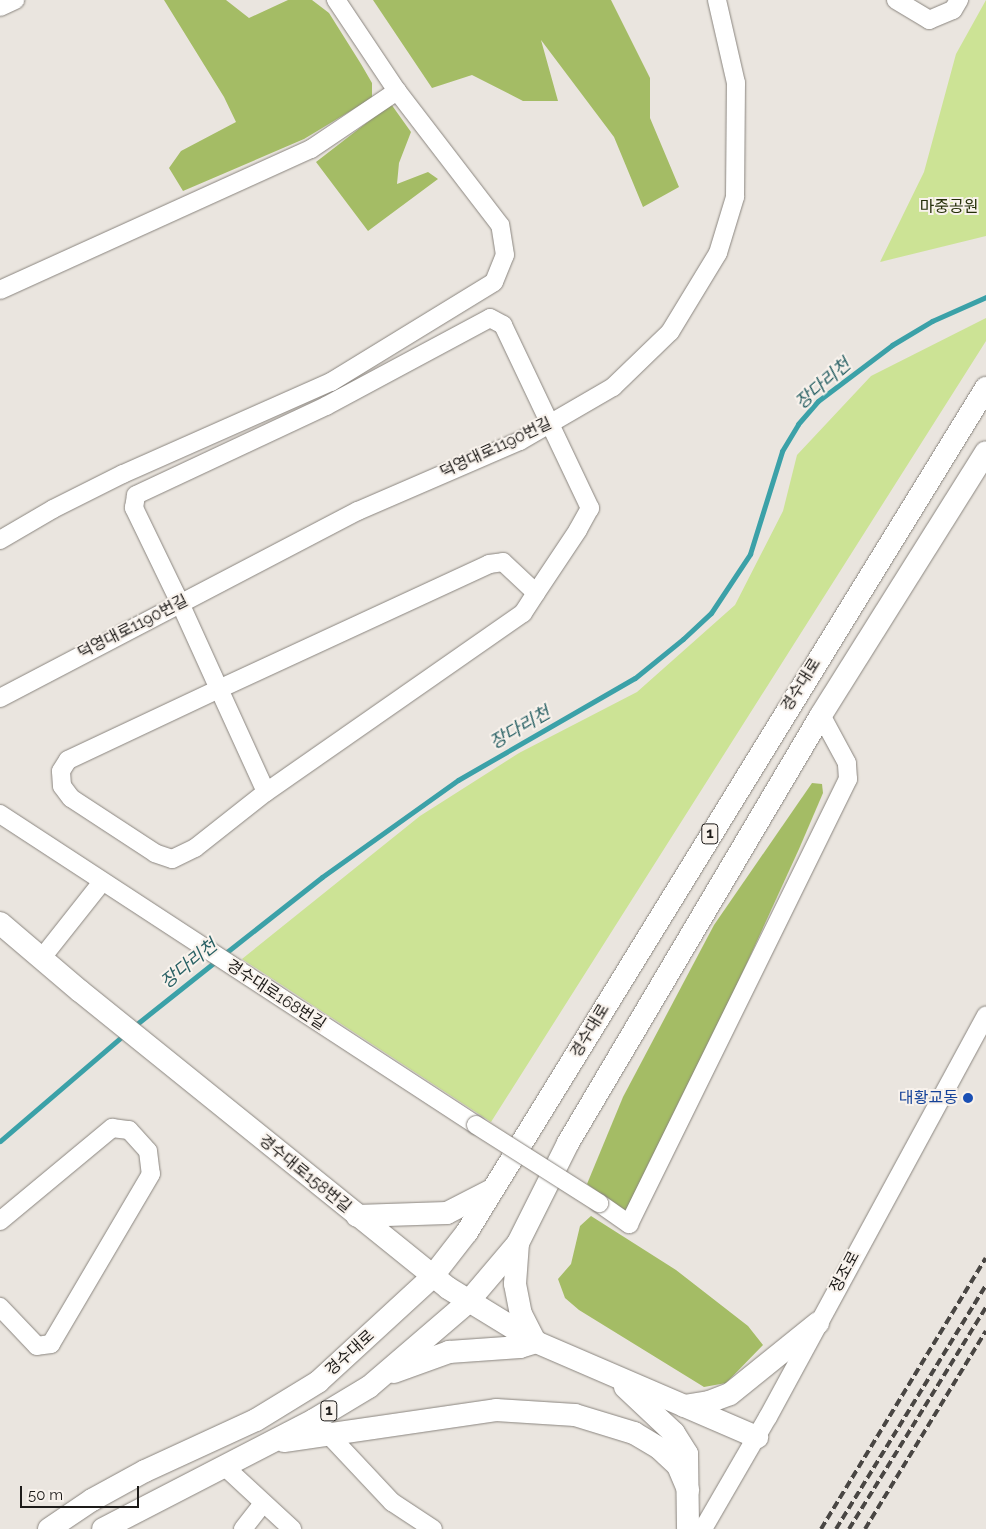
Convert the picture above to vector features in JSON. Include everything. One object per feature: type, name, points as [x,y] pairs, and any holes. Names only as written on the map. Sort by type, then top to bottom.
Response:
[{"type":"main road","name":"경수대로","points":[[49,1529],[92,1500],[145,1471],[256,1420],[318,1382],[432,1277],[467,1232],[986,388]]},
{"type":"main road","name":"경수대로","points":[[103,1529],[322,1415],[381,1377],[468,1302],[518,1243],[568,1143],[821,715],[986,452]]},
{"type":"main road","points":[[0,923],[41,959]]},
{"type":"main road","name":"경수대로158번길","points":[[41,959],[432,1277],[468,1302],[536,1342],[757,1436]]},
{"type":"main road","points":[[357,1216],[447,1214],[493,1190]]},
{"type":"main road","points":[[381,1377],[449,1352],[520,1347],[536,1342],[521,1314],[515,1284],[518,1243]]},
{"type":"main road","points":[[684,1406],[708,1402],[730,1394],[818,1323]]},
{"type":"main road","points":[[614,1375],[674,1433],[687,1454],[688,1529]]},
{"type":"main road","points":[[270,1442],[330,1436],[496,1410],[575,1415],[634,1432],[660,1448],[678,1466],[688,1490]]},
{"type":"street","points":[[0,7],[15,0]]},
{"type":"street","points":[[0,540],[53,509],[123,474],[331,382],[494,282],[505,255],[500,225],[397,91],[336,0]]},
{"type":"street","points":[[896,0],[929,20],[953,10],[960,0]]},
{"type":"street","name":"덕영대로1190번길","points":[[0,698],[358,511],[520,441],[613,387],[670,332],[718,253],[735,197],[736,82],[723,2]]},
{"type":"street","points":[[0,290],[311,149],[397,91]]},
{"type":"street","points":[[266,792],[219,689],[180,603],[134,508],[136,495],[326,406],[474,324],[490,318],[503,325],[548,425],[590,508],[523,614],[266,792],[195,848],[172,859],[155,853],[71,798],[62,786],[61,771],[68,760],[219,689],[489,564],[503,562],[536,593]]},
{"type":"street","name":"경수대로168번길","points":[[0,814],[629,1224],[848,779],[846,763],[821,715]]},
{"type":"street","points":[[41,959],[102,882]]},
{"type":"street","name":"정조로","points":[[703,1529],[757,1436],[986,1014]]},
{"type":"street","points":[[0,1220],[112,1128],[129,1130],[148,1152],[151,1174],[51,1344],[37,1346],[0,1307]]},
{"type":"street","points":[[330,1436],[392,1502],[432,1529]]},
{"type":"street","points":[[224,1466],[292,1529]]},
{"type":"street","points":[[243,1529],[263,1503]]},
{"type":"green space","points":[[164,0],[226,0],[249,18],[288,0],[312,0],[329,13],[361,64],[372,83],[372,98],[304,139],[183,191],[169,168],[181,151],[236,122],[224,97]]},
{"type":"green space","points":[[373,0],[611,0],[650,78],[650,118],[679,187],[643,207],[614,137],[541,40],[558,101],[523,101],[472,75],[432,88]]},
{"type":"green space","name":"마중공원","points":[[986,0],[986,236],[880,262],[924,172],[956,54]]},
{"type":"green space","points":[[391,104],[411,132],[399,163],[397,184],[428,172],[438,179],[368,231],[316,162]]},
{"type":"green space","points":[[986,318],[986,341],[491,1122],[242,959],[420,816],[519,753],[637,692],[735,605],[783,511],[797,455],[871,376]]},
{"type":"green space","points":[[812,783],[822,784],[823,793],[799,849],[694,1079],[625,1212],[587,1184],[623,1097],[714,925]]},
{"type":"green space","points":[[591,1216],[676,1270],[748,1326],[763,1345],[726,1383],[704,1387],[579,1310],[565,1298],[558,1279],[571,1264],[580,1226]]},
{"type":"waterway","name":"장다리천","points":[[223,955],[322,877],[458,780],[635,678],[683,639],[711,613],[750,554],[782,451],[798,424],[818,401],[892,345],[932,321],[986,297]]},
{"type":"waterway","name":"장다리천","points":[[133,1027],[216,961]]},
{"type":"waterway","name":"장다리천","points":[[0,1141],[125,1034]]},
{"type":"railway","points":[[821,1529],[986,1258]]},
{"type":"railway","points":[[836,1529],[986,1285]]},
{"type":"railway","points":[[849,1529],[986,1307]]},
{"type":"railway","points":[[865,1529],[986,1331]]},
{"type":"place","name":"대황교동","points":[[968,1098]]}]
